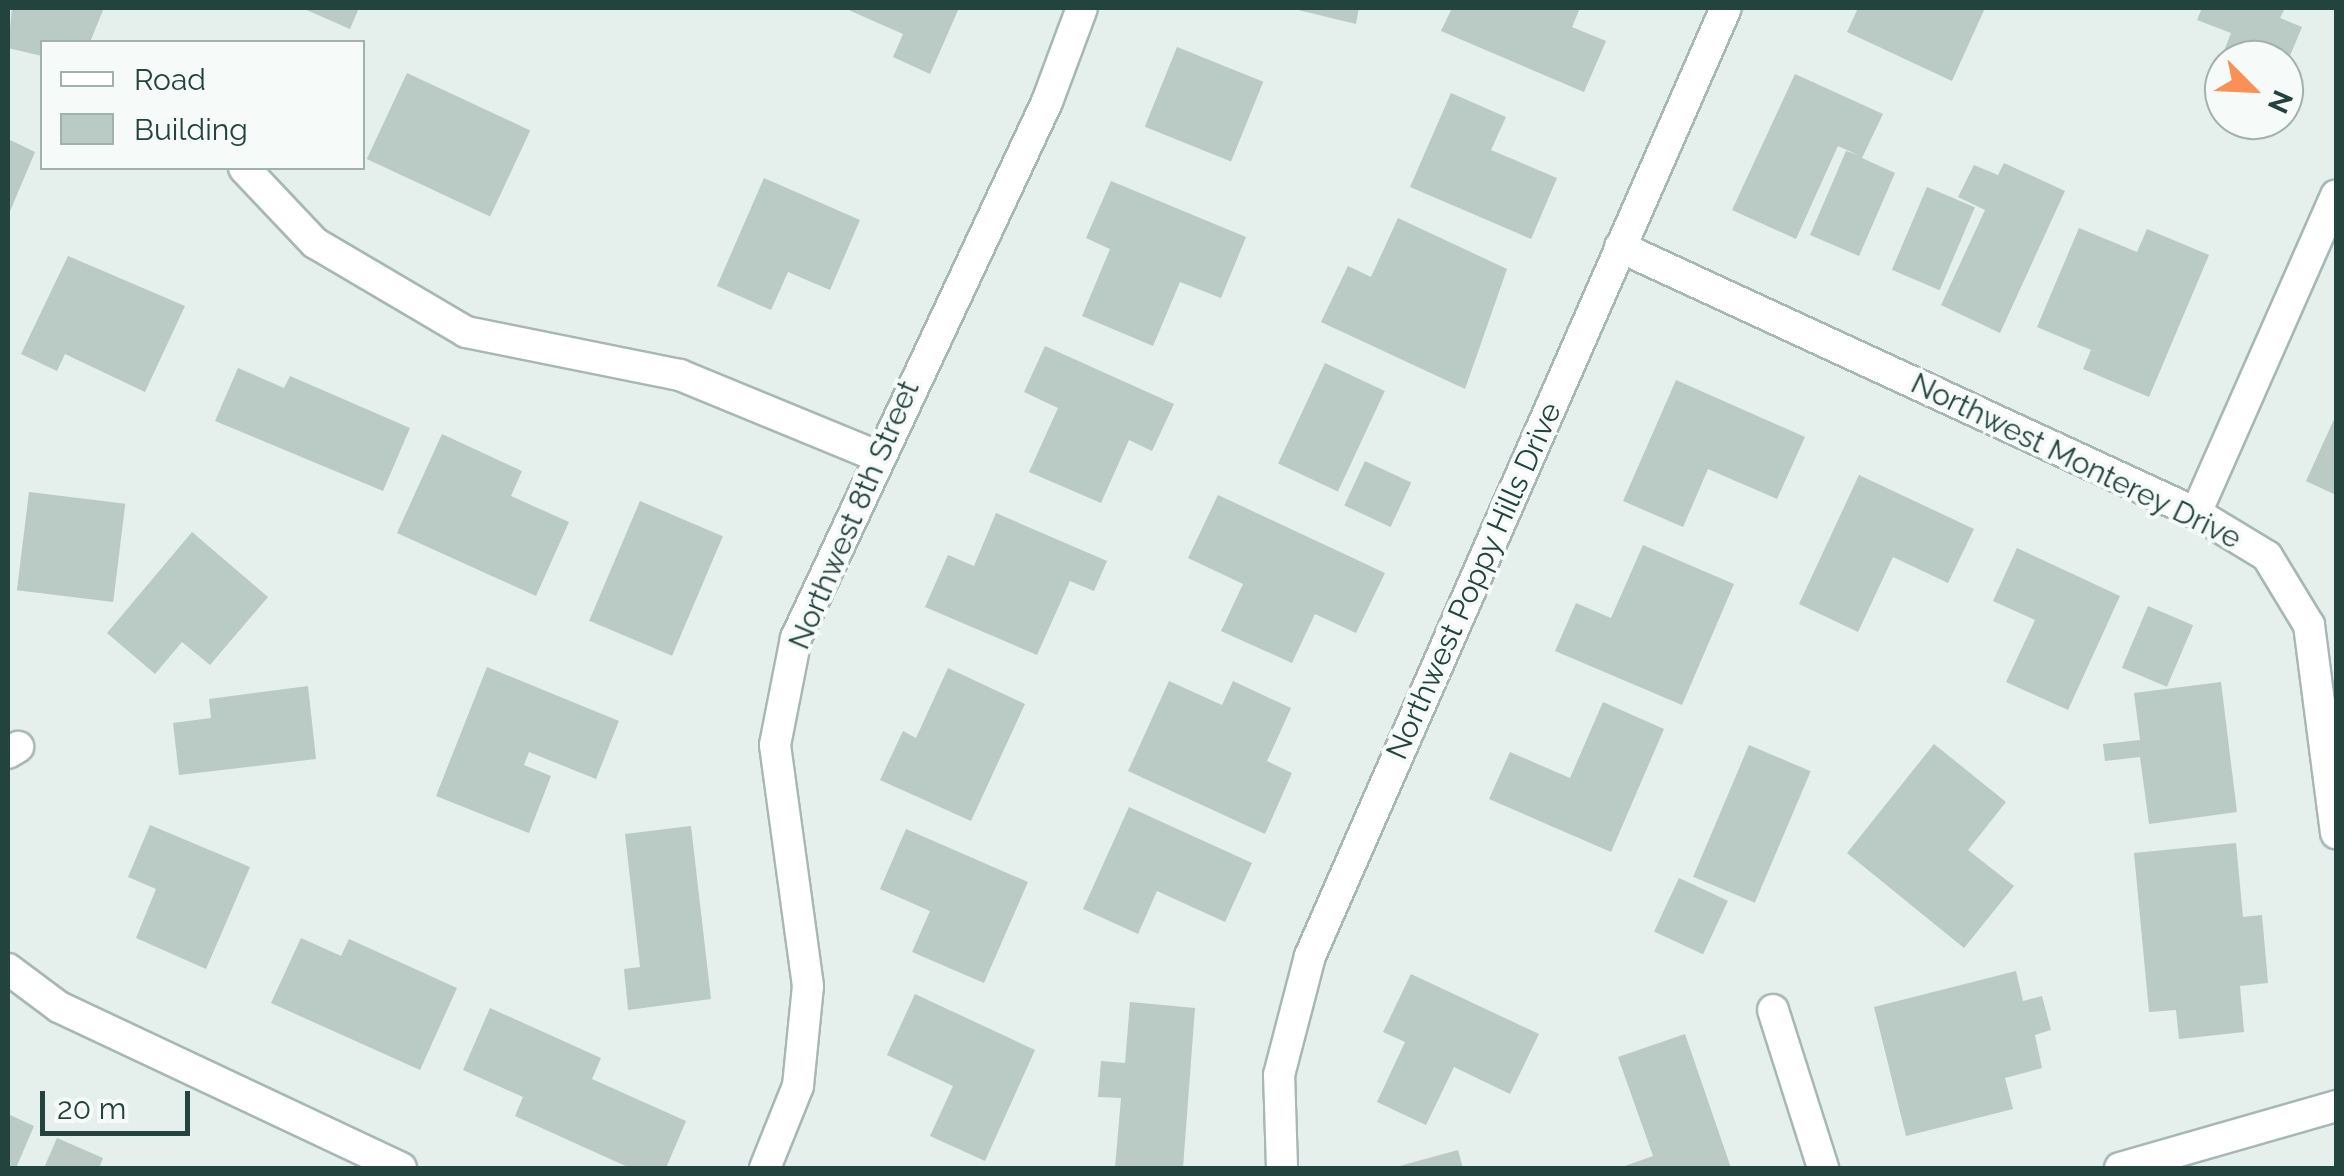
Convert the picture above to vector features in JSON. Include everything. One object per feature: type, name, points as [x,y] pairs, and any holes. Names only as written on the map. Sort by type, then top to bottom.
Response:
[{"type":"street","name":"Northwest 8th Street","points":[[765,1168],[798,1086],[808,986],[775,745],[796,638],[874,455],[1047,102],[1082,8]]},
{"type":"street","name":"Northwest Poppy Hills Drive","points":[[1282,1168],[1279,1075],[1310,956],[1726,8]]},
{"type":"street","points":[[246,170],[314,242],[466,332],[680,375],[874,455]]},
{"type":"street","points":[[2196,513],[2336,195]]},
{"type":"street","name":"Northwest Monterey Drive","points":[[1620,247],[2196,513],[2267,556],[2309,625],[2336,833]]},
{"type":"street","points":[[8,970],[75,1016],[401,1168]]},
{"type":"street","points":[[1773,1010],[1822,1168]]},
{"type":"street","points":[[2120,1168],[2336,1106]]},
{"type":"building","points":[[12,8],[104,8],[91,40],[40,40],[40,56],[8,48]]},
{"type":"building","points":[[302,8],[359,8],[350,29]]},
{"type":"building","points":[[844,8],[959,8],[930,74],[893,57],[903,34]]},
{"type":"building","points":[[1290,8],[1359,8],[1356,24]]},
{"type":"building","points":[[1452,8],[1580,8],[1572,27],[1606,41],[1584,92],[1441,31]]},
{"type":"building","points":[[1858,8],[1985,8],[1952,81],[1847,32]]},
{"type":"building","points":[[2202,8],[2285,8],[2280,18],[2302,27],[2297,40],[2228,40],[2231,33],[2197,20]]},
{"type":"building","points":[[1177,47],[1263,82],[1231,162],[1145,127]]},
{"type":"building","points":[[407,73],[530,130],[490,217],[367,159]]},
{"type":"building","points":[[1795,74],[1883,114],[1862,158],[1895,173],[1859,256],[1810,235],[1846,151],[1858,155],[1838,146],[1796,239],[1732,210]]},
{"type":"building","points":[[1451,93],[1506,117],[1491,150],[1557,178],[1531,239],[1410,187]]},
{"type":"building","points":[[8,139],[35,152],[8,216]]},
{"type":"building","points":[[2004,163],[2065,191],[2000,333],[1941,305],[1985,210],[1958,197],[1974,165],[1998,175]]},
{"type":"building","points":[[764,178],[860,220],[830,290],[788,272],[771,310],[717,286]]},
{"type":"building","points":[[1111,181],[1246,237],[1221,298],[1180,282],[1153,346],[1082,316],[1110,249],[1086,238]]},
{"type":"building","points":[[1927,187],[1975,207],[1940,290],[1892,270]]},
{"type":"building","points":[[1398,218],[1507,269],[1465,389],[1321,322],[1348,266],[1371,277]]},
{"type":"building","points":[[2079,228],[2137,252],[2147,229],[2209,255],[2149,397],[2083,369],[2091,350],[2037,327]]},
{"type":"building","points":[[68,256],[185,306],[145,392],[65,354],[57,371],[21,354]]},
{"type":"building","points":[[1045,346],[1174,404],[1152,451],[1129,440],[1101,503],[1029,472],[1058,408],[1024,392]]},
{"type":"building","points":[[1325,363],[1385,391],[1338,491],[1278,464]]},
{"type":"building","points":[[238,368],[284,388],[290,376],[410,428],[383,491],[215,421]]},
{"type":"building","points":[[1676,380],[1805,437],[1777,499],[1708,469],[1683,527],[1623,501]]},
{"type":"building","points":[[2336,415],[2336,495],[2306,481]]},
{"type":"building","points":[[442,434],[522,471],[511,496],[569,522],[536,596],[397,533]]},
{"type":"building","points":[[1365,461],[1411,483],[1391,527],[1344,505]]},
{"type":"building","points":[[1859,475],[1974,529],[1948,583],[1893,557],[1858,632],[1799,604]]},
{"type":"building","points":[[29,492],[125,504],[113,602],[17,590]]},
{"type":"building","points":[[1218,495],[1385,573],[1356,633],[1315,614],[1292,663],[1221,631],[1243,584],[1188,558]]},
{"type":"building","points":[[640,501],[723,536],[672,656],[589,621]]},
{"type":"building","points":[[996,513],[1107,561],[1094,591],[1070,581],[1037,655],[925,607],[948,555],[974,566]]},
{"type":"building","points":[[192,532],[268,597],[210,665],[182,642],[155,674],[107,633]]},
{"type":"building","points":[[1643,545],[1734,584],[1682,705],[1555,651],[1576,603],[1611,618]]},
{"type":"building","points":[[2017,548],[2120,596],[2068,710],[2006,682],[2035,620],[1993,601]]},
{"type":"building","points":[[2148,606],[2193,625],[2167,687],[2122,668]]},
{"type":"building","points":[[487,667],[619,721],[596,779],[529,752],[524,765],[551,776],[529,833],[436,796]]},
{"type":"building","points":[[948,668],[1025,704],[971,821],[880,780],[903,731],[916,738]]},
{"type":"building","points":[[1169,681],[1222,705],[1233,681],[1291,708],[1267,761],[1292,773],[1265,834],[1128,771]]},
{"type":"building","points":[[2221,682],[2237,812],[2149,824],[2140,757],[2105,761],[2103,744],[2140,740],[2134,693]]},
{"type":"building","points":[[308,686],[316,759],[179,775],[173,723],[211,718],[209,699]]},
{"type":"building","points":[[1603,702],[1664,729],[1611,852],[1489,799],[1510,752],[1570,778]]},
{"type":"building","points":[[1934,744],[2006,802],[1968,850],[2014,886],[1964,948],[1847,853]]},
{"type":"building","points":[[1749,745],[1811,771],[1755,903],[1693,877]]},
{"type":"building","points":[[1129,807],[1252,863],[1225,922],[1157,891],[1138,934],[1083,909]]},
{"type":"building","points":[[150,825],[250,867],[206,969],[136,938],[156,889],[128,877]]},
{"type":"building","points":[[691,826],[711,999],[628,1010],[624,969],[640,967],[625,834]]},
{"type":"building","points":[[906,829],[1028,882],[984,983],[912,952],[930,911],[880,889]]},
{"type":"building","points":[[2236,843],[2243,917],[2262,915],[2268,983],[2240,986],[2244,1032],[2179,1039],[2176,1010],[2149,1012],[2134,853]]},
{"type":"building","points":[[1679,878],[1728,901],[1703,954],[1654,931]]},
{"type":"building","points":[[301,938],[341,956],[349,939],[457,988],[420,1070],[271,1003]]},
{"type":"building","points":[[2016,971],[2023,1001],[2042,996],[2051,1030],[2035,1035],[2042,1068],[2005,1078],[2013,1109],[1906,1136],[1874,1007]]},
{"type":"building","points":[[1411,974],[1539,1034],[1510,1094],[1454,1067],[1426,1125],[1377,1102],[1405,1042],[1383,1032]]},
{"type":"building","points":[[915,994],[1035,1050],[985,1161],[930,1136],[953,1086],[887,1055]]},
{"type":"building","points":[[1130,1002],[1195,1008],[1183,1168],[1115,1168],[1121,1098],[1098,1097],[1101,1061],[1125,1063]]},
{"type":"building","points":[[490,1008],[601,1058],[592,1079],[686,1121],[666,1168],[630,1168],[515,1116],[523,1097],[463,1070]]},
{"type":"building","points":[[1685,1034],[1731,1168],[1619,1168],[1653,1156],[1618,1057]]},
{"type":"building","points":[[8,1114],[34,1126],[16,1168],[8,1168]]},
{"type":"building","points":[[57,1138],[103,1158],[99,1168],[44,1168]]},
{"type":"building","points":[[1458,1150],[1463,1168],[1396,1168],[1396,1167]]}]
